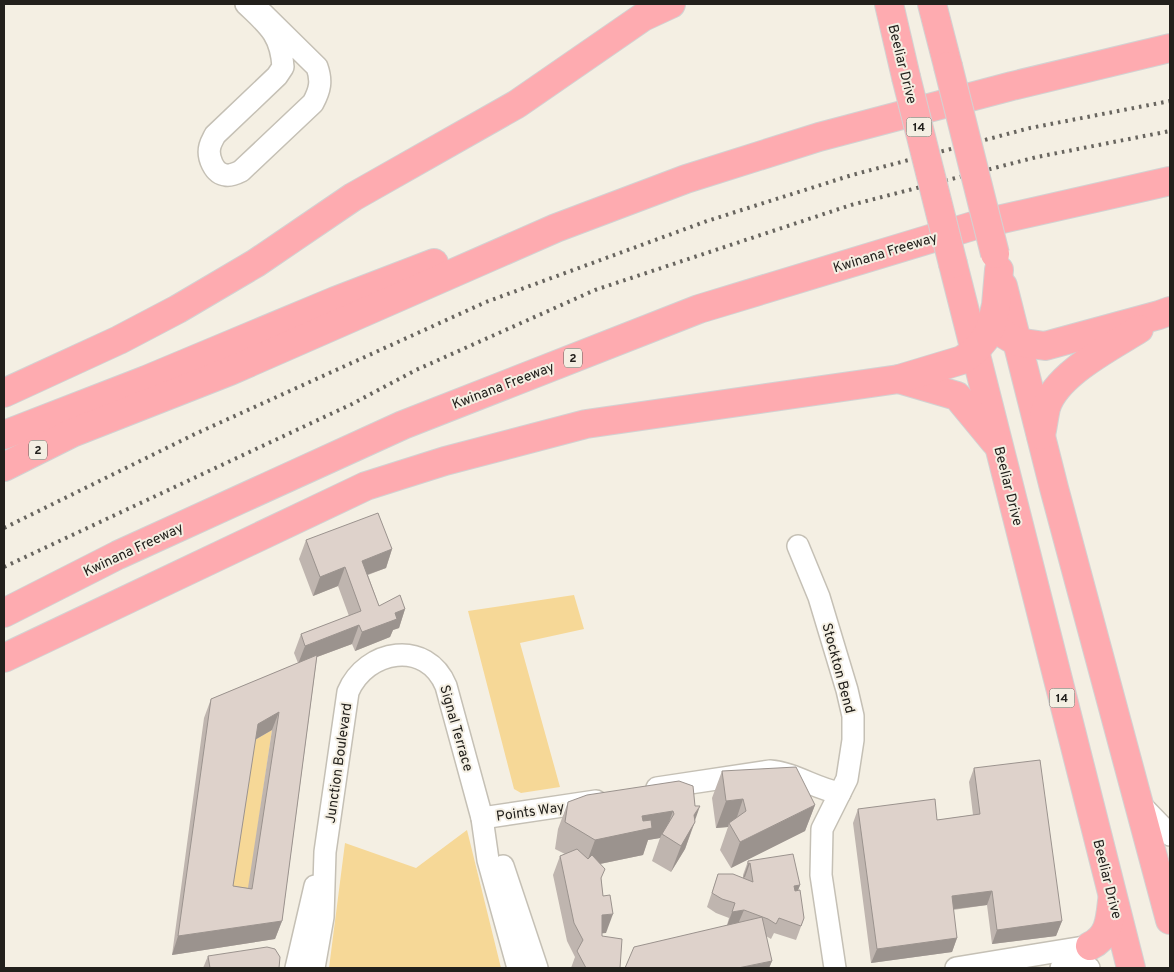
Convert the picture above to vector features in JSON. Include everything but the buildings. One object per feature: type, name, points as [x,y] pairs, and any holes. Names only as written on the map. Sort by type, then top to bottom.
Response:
[{"type":"highway","points":[[4,393],[119,340],[178,309],[256,263],[353,197],[517,104],[643,17],[671,4]]},
{"type":"highway","name":"Beeliar Drive","points":[[889,4],[1011,498],[1131,968]]},
{"type":"highway","points":[[932,4],[1041,438],[1170,920]]},
{"type":"highway","name":"2","points":[[4,467],[72,434],[230,371],[556,228],[686,179],[819,137],[1012,86],[1170,48]]},
{"type":"highway","name":"Kwinana Freeway","points":[[4,613],[118,555],[403,424],[699,309],[976,225],[1170,181]]},
{"type":"highway","points":[[4,435],[146,380],[335,301],[485,243],[556,228]]},
{"type":"highway","points":[[4,658],[366,486],[445,461],[586,424],[900,379],[962,360],[975,352],[985,339],[991,326],[996,305],[997,262]]},
{"type":"highway","points":[[955,272],[991,326],[1017,342],[1045,346],[1165,313]]},
{"type":"highway","points":[[1041,438],[1046,407],[1056,388],[1085,364],[1165,313]]},
{"type":"highway","points":[[900,379],[957,396],[999,447]]},
{"type":"highway","points":[[1090,957],[1110,923],[1113,898]]},
{"type":"street","points":[[246,4],[266,23],[279,41],[283,67],[277,76],[215,135],[209,155],[213,166],[219,173],[227,176],[241,171],[313,104],[320,91],[321,77],[317,67],[253,4]]},
{"type":"street","name":"Stockton Bend","points":[[798,546],[819,597],[853,716],[853,740],[847,779],[822,829],[821,875],[835,968]]},
{"type":"street","name":"Signal Terrace","points":[[380,658],[398,655],[418,658],[436,669],[442,677],[451,698],[482,818],[488,860],[518,968]]},
{"type":"street","name":"Junction Boulevard","points":[[314,968],[323,917],[325,852],[348,692],[355,678],[362,670],[380,658]]},
{"type":"street","name":"Points Way","points":[[482,818],[770,770],[786,774],[825,790],[840,793]]},
{"type":"street","points":[[1138,802],[1170,835]]},
{"type":"street","name":"Signal Terrace","points":[[482,818],[501,860],[537,968]]},
{"type":"street","name":"Junction Boulevard","points":[[296,968],[313,890],[325,852]]},
{"type":"street","points":[[956,968],[1090,957]]},
{"type":"street","points":[[1060,968],[1090,957]]},
{"type":"shaded area","points":[[574,595],[584,629],[520,643],[560,787],[521,793],[514,789],[468,611]]},
{"type":"shaded area","points":[[272,730],[246,907],[227,905],[251,742]]},
{"type":"shaded area","points":[[467,830],[501,968],[329,968],[345,843],[416,868]]},
{"type":"railway","points":[[4,528],[195,434],[486,302],[707,221],[852,175],[1030,128],[1170,101]]},
{"type":"railway","points":[[4,567],[352,404],[416,370],[595,290],[851,205],[1037,157],[1170,131]]}]
